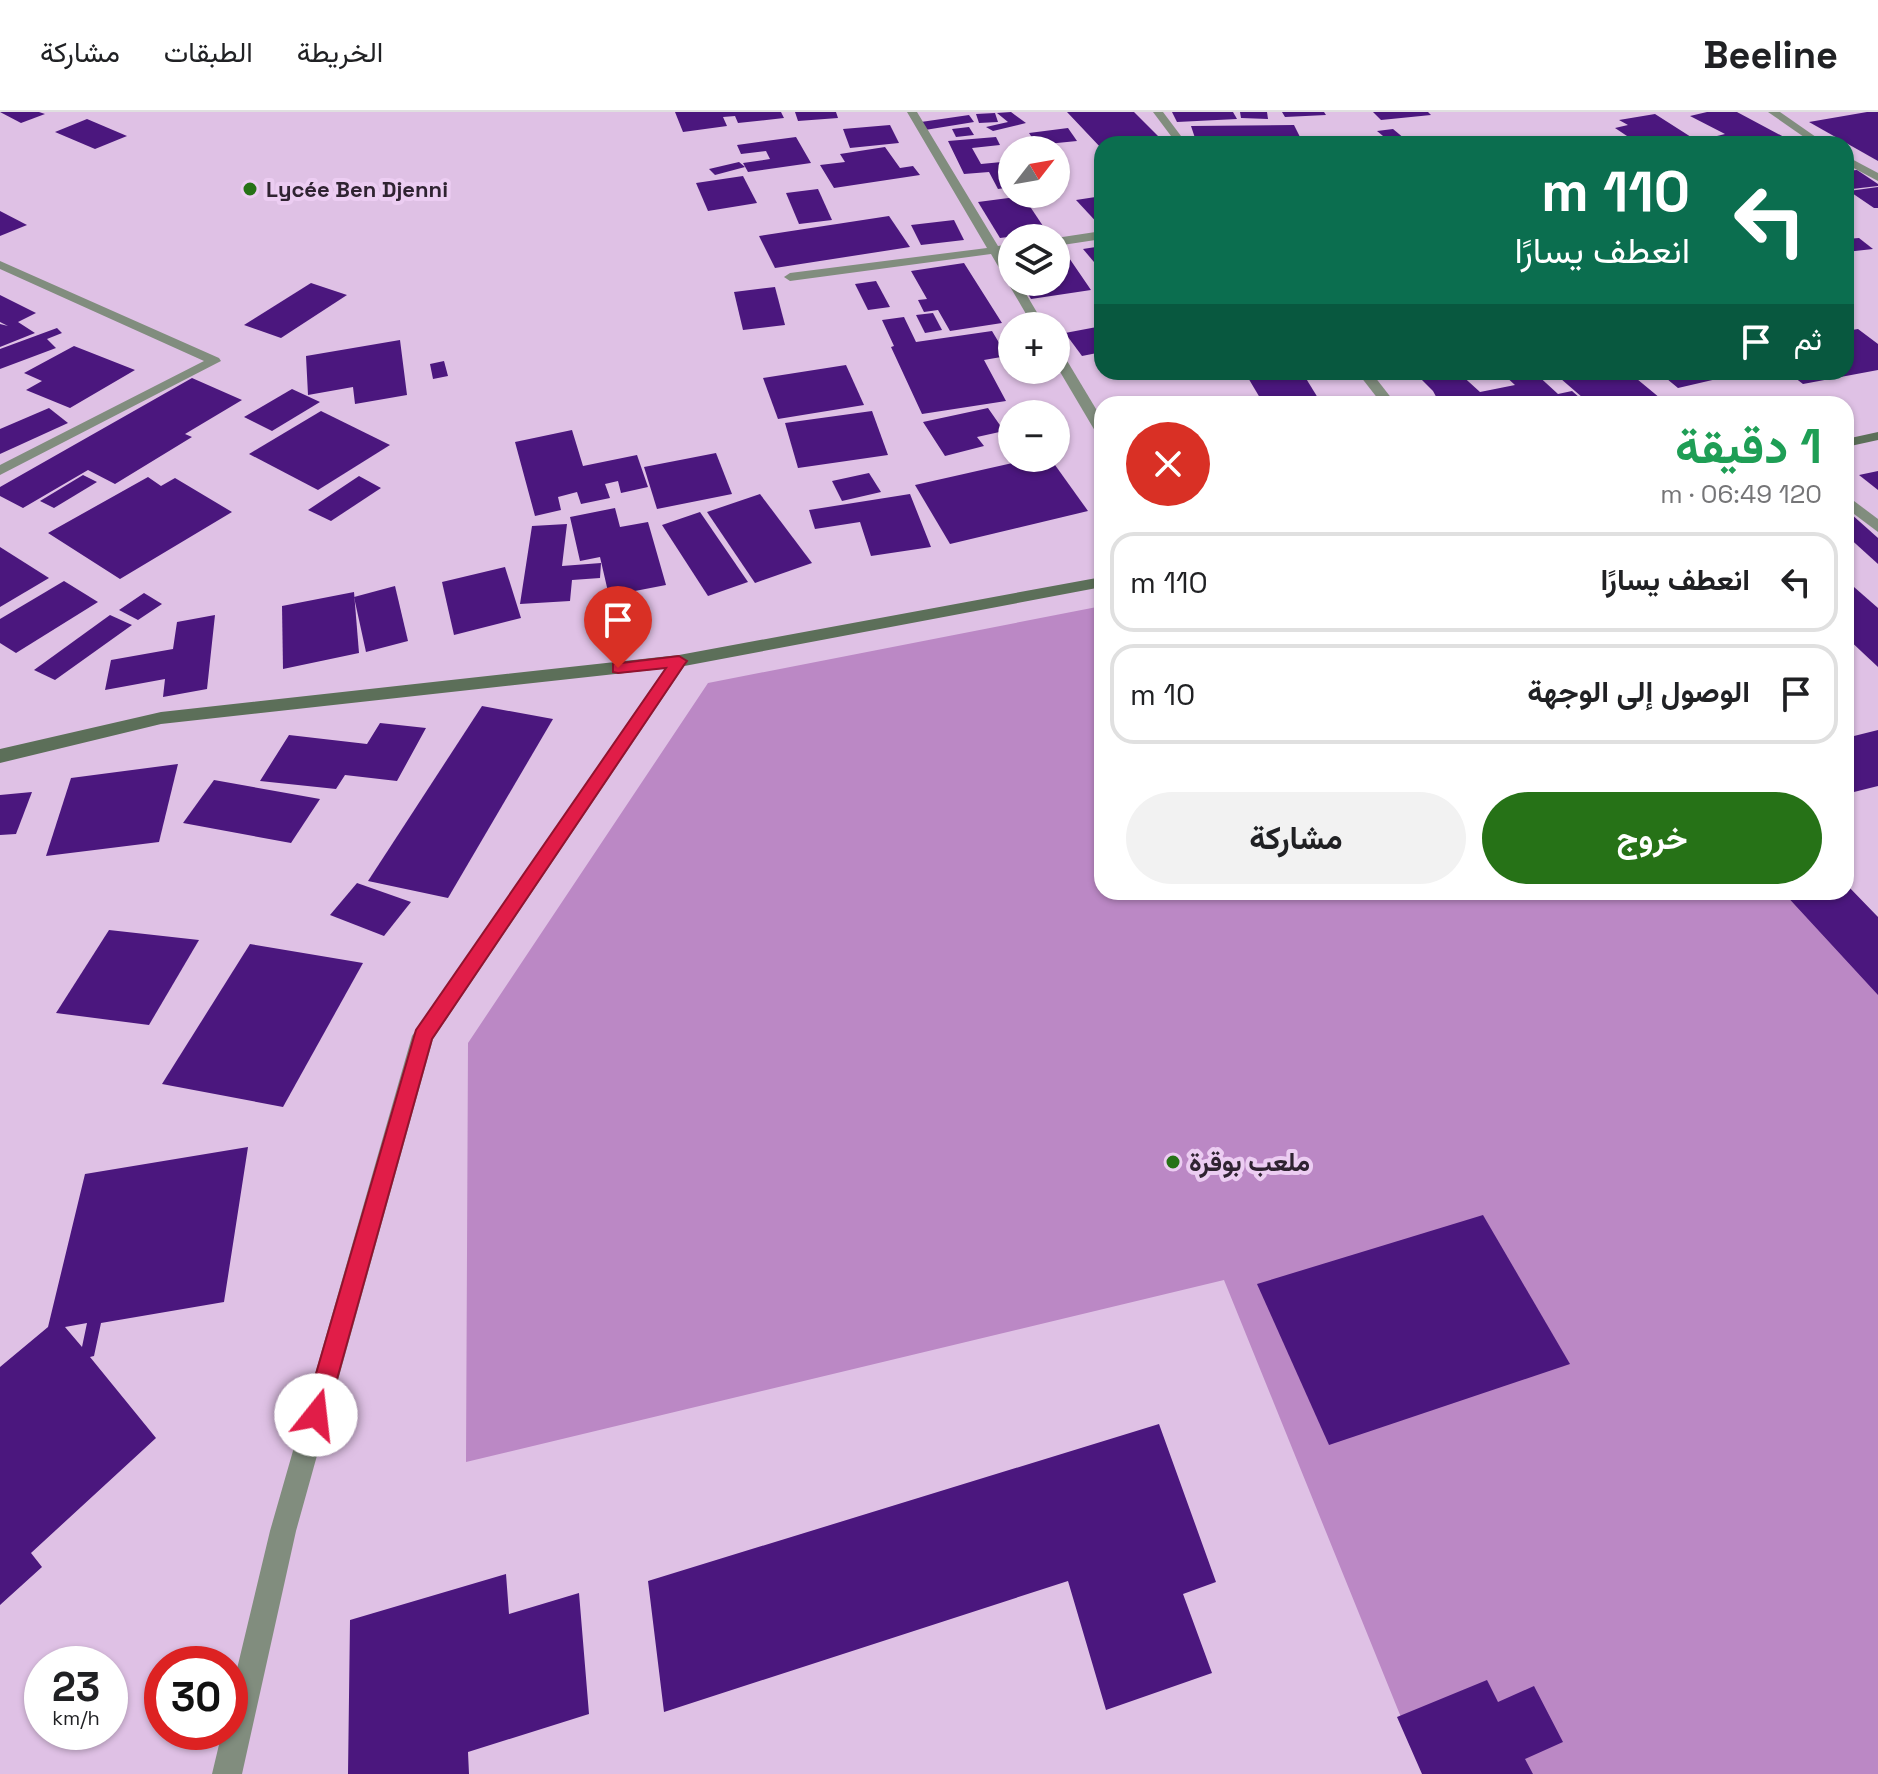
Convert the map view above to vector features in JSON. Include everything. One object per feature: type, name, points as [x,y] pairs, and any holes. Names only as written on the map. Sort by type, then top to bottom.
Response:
[{"type":"main road","points":[[1854,441],[1878,436]]},
{"type":"main road","points":[[0,756],[161,718],[679,661],[1094,583]]},
{"type":"street","points":[[912,112],[998,257]]},
{"type":"street","points":[[1158,112],[1176,136]]},
{"type":"street","points":[[1773,112],[1809,136]]},
{"type":"street","points":[[1854,164],[1878,178]]},
{"type":"street","points":[[1070,240],[1094,236]]},
{"type":"street","points":[[790,277],[998,250]]},
{"type":"street","points":[[0,265],[214,361],[0,471]]},
{"type":"street","points":[[1070,377],[1094,418]]},
{"type":"street","points":[[1370,380],[1383,396]]},
{"type":"street","points":[[1854,507],[1878,527]]},
{"type":"street","points":[[227,1774],[283,1531],[423,1036],[679,661]]},
{"type":"shaded area","name":"ملعب بوقرة","points":[[1094,608],[1094,900],[1811,900],[1878,983],[1878,1774],[1424,1774],[1224,1280],[466,1462],[468,1043],[708,683]]},
{"type":"building","points":[[0,112],[39,112],[45,114],[21,123]]},
{"type":"building","points":[[675,112],[781,112],[784,118],[738,123],[735,116],[723,117],[727,126],[683,132]]},
{"type":"building","points":[[795,112],[836,112],[838,118],[798,121]]},
{"type":"building","points":[[1011,112],[1026,123],[993,131],[986,127],[1008,122],[997,113]]},
{"type":"building","points":[[1067,112],[1134,112],[1158,136],[1094,136],[1094,141]]},
{"type":"building","points":[[1172,112],[1233,112],[1237,119],[1177,122]]},
{"type":"building","points":[[1240,112],[1267,112],[1268,119],[1241,118]]},
{"type":"building","points":[[1282,112],[1324,112],[1326,115],[1285,117]]},
{"type":"building","points":[[1373,112],[1428,112],[1431,115],[1381,120]]},
{"type":"building","points":[[1707,112],[1737,112],[1782,136],[1717,136],[1725,134],[1690,116]]},
{"type":"building","points":[[1878,112],[1878,161],[1854,147],[1854,136],[1834,136],[1809,122]]},
{"type":"building","points":[[995,113],[998,122],[979,123],[976,114]]},
{"type":"building","points":[[1655,114],[1689,136],[1627,136],[1615,128],[1628,125],[1619,120]]},
{"type":"building","points":[[969,115],[974,122],[925,130],[921,122]]},
{"type":"building","points":[[87,119],[127,136],[95,149],[55,132]]},
{"type":"building","points":[[890,125],[899,143],[850,148],[843,129]]},
{"type":"building","points":[[1294,125],[1300,136],[1194,136],[1191,126]]},
{"type":"building","points":[[969,127],[974,135],[956,137],[952,129]]},
{"type":"building","points":[[1068,128],[1077,141],[1070,142],[1070,136],[1031,136],[1029,133]]},
{"type":"building","points":[[1393,129],[1401,136],[1383,136],[1377,131]]},
{"type":"building","points":[[796,137],[811,163],[748,172],[743,163],[770,159],[766,151],[741,154],[737,145]]},
{"type":"building","points":[[996,137],[998,145],[972,148],[981,164],[998,162],[998,189],[989,172],[964,174],[948,141]]},
{"type":"building","points":[[885,147],[900,168],[913,166],[920,175],[834,188],[820,165],[845,162],[840,154]]},
{"type":"building","points":[[739,162],[745,167],[715,175],[709,169]]},
{"type":"building","points":[[1854,170],[1857,170],[1878,186],[1854,189]]},
{"type":"building","points":[[743,176],[757,203],[708,211],[696,183]]},
{"type":"building","points":[[1878,187],[1878,208],[1854,194],[1854,190]]},
{"type":"building","points":[[818,189],[832,220],[799,224],[786,193]]},
{"type":"building","points":[[1094,197],[1094,219],[1076,200]]},
{"type":"building","points":[[998,199],[998,208],[1031,208],[1042,224],[998,224],[998,235],[978,202]]},
{"type":"building","points":[[0,211],[27,225],[0,236]]},
{"type":"building","points":[[889,216],[910,247],[775,268],[759,236]]},
{"type":"building","points":[[954,220],[964,240],[921,245],[911,225]]},
{"type":"building","points":[[1854,238],[1859,238],[1873,249],[1854,251]]},
{"type":"building","points":[[1094,247],[1094,262],[1083,249]]},
{"type":"building","points":[[1070,259],[1091,290],[1070,293]]},
{"type":"building","points":[[964,263],[998,317],[998,324],[950,331],[938,310],[924,312],[918,300],[927,299],[911,271]]},
{"type":"building","points":[[876,281],[890,307],[868,310],[855,284]]},
{"type":"building","points":[[311,283],[347,295],[281,338],[244,325]]},
{"type":"building","points":[[775,287],[785,325],[743,330],[734,292]]},
{"type":"building","points":[[0,295],[36,313],[18,322],[35,333],[0,347],[0,324],[8,326],[0,322]]},
{"type":"building","points":[[933,313],[942,330],[925,333],[916,315]]},
{"type":"building","points":[[904,317],[916,342],[992,331],[998,341],[998,358],[984,360],[1005,400],[922,414],[882,320]]},
{"type":"building","points":[[57,328],[62,333],[47,339],[56,348],[0,369],[0,349]]},
{"type":"building","points":[[1094,328],[1094,354],[1082,356],[1070,340],[1070,332]]},
{"type":"building","points":[[1858,329],[1878,344],[1878,370],[1854,374],[1854,330]]},
{"type":"building","points":[[400,340],[407,395],[355,404],[353,387],[308,395],[306,356]]},
{"type":"building","points":[[74,346],[135,370],[70,408],[26,390],[42,381],[24,373]]},
{"type":"building","points":[[444,361],[448,376],[433,379],[430,364]]},
{"type":"building","points":[[846,365],[864,405],[778,419],[763,378]]},
{"type":"building","points":[[192,378],[242,400],[185,434],[192,437],[115,484],[88,470],[23,508],[0,496],[0,487]]},
{"type":"building","points":[[1249,380],[1307,380],[1317,396],[1259,396]]},
{"type":"building","points":[[1422,380],[1467,380],[1480,392],[1515,385],[1510,380],[1543,380],[1558,394],[1572,391],[1578,396],[1436,396]]},
{"type":"building","points":[[1562,380],[1638,380],[1658,396],[1581,396]]},
{"type":"building","points":[[1668,380],[1712,380],[1678,388]]},
{"type":"building","points":[[1798,380],[1824,380],[1803,384]]},
{"type":"building","points":[[292,389],[320,402],[272,431],[244,417]]},
{"type":"building","points":[[49,408],[68,423],[0,454],[0,429]]},
{"type":"building","points":[[988,408],[998,422],[998,432],[977,437],[984,446],[945,456],[923,422]]},
{"type":"building","points":[[321,411],[390,445],[318,490],[249,454]]},
{"type":"building","points":[[872,411],[888,455],[798,468],[785,423]]},
{"type":"building","points":[[572,430],[583,466],[637,455],[648,487],[621,493],[618,481],[605,484],[610,498],[581,504],[577,492],[558,497],[561,510],[535,516],[515,442]]},
{"type":"building","points":[[716,453],[732,494],[657,509],[644,467]]},
{"type":"building","points":[[998,466],[998,472],[1060,472],[1088,511],[950,544],[915,485]]},
{"type":"building","points":[[1878,471],[1878,490],[1859,475]]},
{"type":"building","points":[[869,473],[881,492],[842,501],[832,481]]},
{"type":"building","points":[[83,475],[97,482],[54,508],[40,501]]},
{"type":"building","points":[[359,476],[381,488],[331,521],[308,510]]},
{"type":"building","points":[[148,477],[161,486],[175,478],[232,512],[120,579],[48,533]]},
{"type":"building","points":[[760,494],[812,563],[755,583],[707,512]]},
{"type":"building","points":[[910,494],[931,547],[871,556],[860,522],[815,529],[809,510]]},
{"type":"building","points":[[615,508],[620,527],[648,522],[666,585],[609,596],[600,557],[580,561],[570,517]]},
{"type":"building","points":[[700,512],[748,582],[708,596],[662,525]]},
{"type":"building","points":[[1854,517],[1878,538],[1878,564],[1854,542]]},
{"type":"building","points":[[567,524],[562,566],[601,563],[600,578],[572,580],[570,601],[520,604],[532,526]]},
{"type":"building","points":[[0,547],[49,578],[0,607]]},
{"type":"building","points":[[505,567],[521,618],[454,635],[442,582]]},
{"type":"building","points":[[64,581],[98,602],[16,653],[0,643],[0,619]]},
{"type":"building","points":[[395,586],[408,641],[366,652],[354,597]]},
{"type":"building","points":[[1854,587],[1878,608],[1878,667],[1854,644]]},
{"type":"building","points":[[354,592],[359,653],[283,669],[282,606]]},
{"type":"building","points":[[144,593],[162,604],[138,620],[119,610]]},
{"type":"building","points":[[110,615],[132,625],[55,680],[34,670]]},
{"type":"building","points":[[215,615],[207,689],[163,697],[165,679],[105,690],[111,660],[173,649],[177,622]]},
{"type":"building","points":[[482,706],[553,719],[448,898],[368,881]]},
{"type":"building","points":[[380,723],[426,728],[397,781],[345,775],[336,789],[260,781],[289,735],[367,744]]},
{"type":"building","points":[[1878,730],[1878,786],[1854,792],[1854,736]]},
{"type":"building","points":[[178,764],[159,842],[46,856],[71,778]]},
{"type":"building","points":[[214,780],[320,799],[291,843],[183,823]]},
{"type":"building","points":[[32,792],[16,834],[0,835],[0,795]]},
{"type":"building","points":[[357,883],[411,902],[384,936],[330,915]]},
{"type":"building","points":[[1854,892],[1878,917],[1878,995],[1790,900],[1854,900]]},
{"type":"building","points":[[109,930],[199,940],[149,1025],[56,1013]]},
{"type":"building","points":[[250,944],[363,963],[283,1107],[162,1084]]},
{"type":"building","points":[[248,1147],[224,1302],[101,1323],[94,1356],[90,1357],[156,1438],[31,1553],[42,1567],[0,1605],[0,1367],[48,1327],[85,1174]],"holes":[[[87,1323],[82,1347],[65,1327]]]},
{"type":"building","points":[[1483,1215],[1570,1364],[1329,1445],[1257,1284]]},
{"type":"building","points":[[1159,1424],[1216,1582],[1183,1594],[1212,1673],[1106,1710],[1068,1581],[664,1712],[648,1581]]},
{"type":"building","points":[[506,1574],[509,1614],[579,1593],[589,1714],[468,1752],[469,1774],[348,1774],[350,1620]]},
{"type":"building","points":[[1487,1680],[1498,1702],[1534,1686],[1563,1742],[1525,1759],[1533,1774],[1422,1774],[1397,1717]]},
{"type":"place","name":"Lycée Ben Djenni","points":[[250,189]]},
{"type":"place","name":"ملعب بوقرة","points":[[1173,1162]]},
{"type":"route","points":[[316,1415],[423,1036],[679,661],[618,668]]}]
